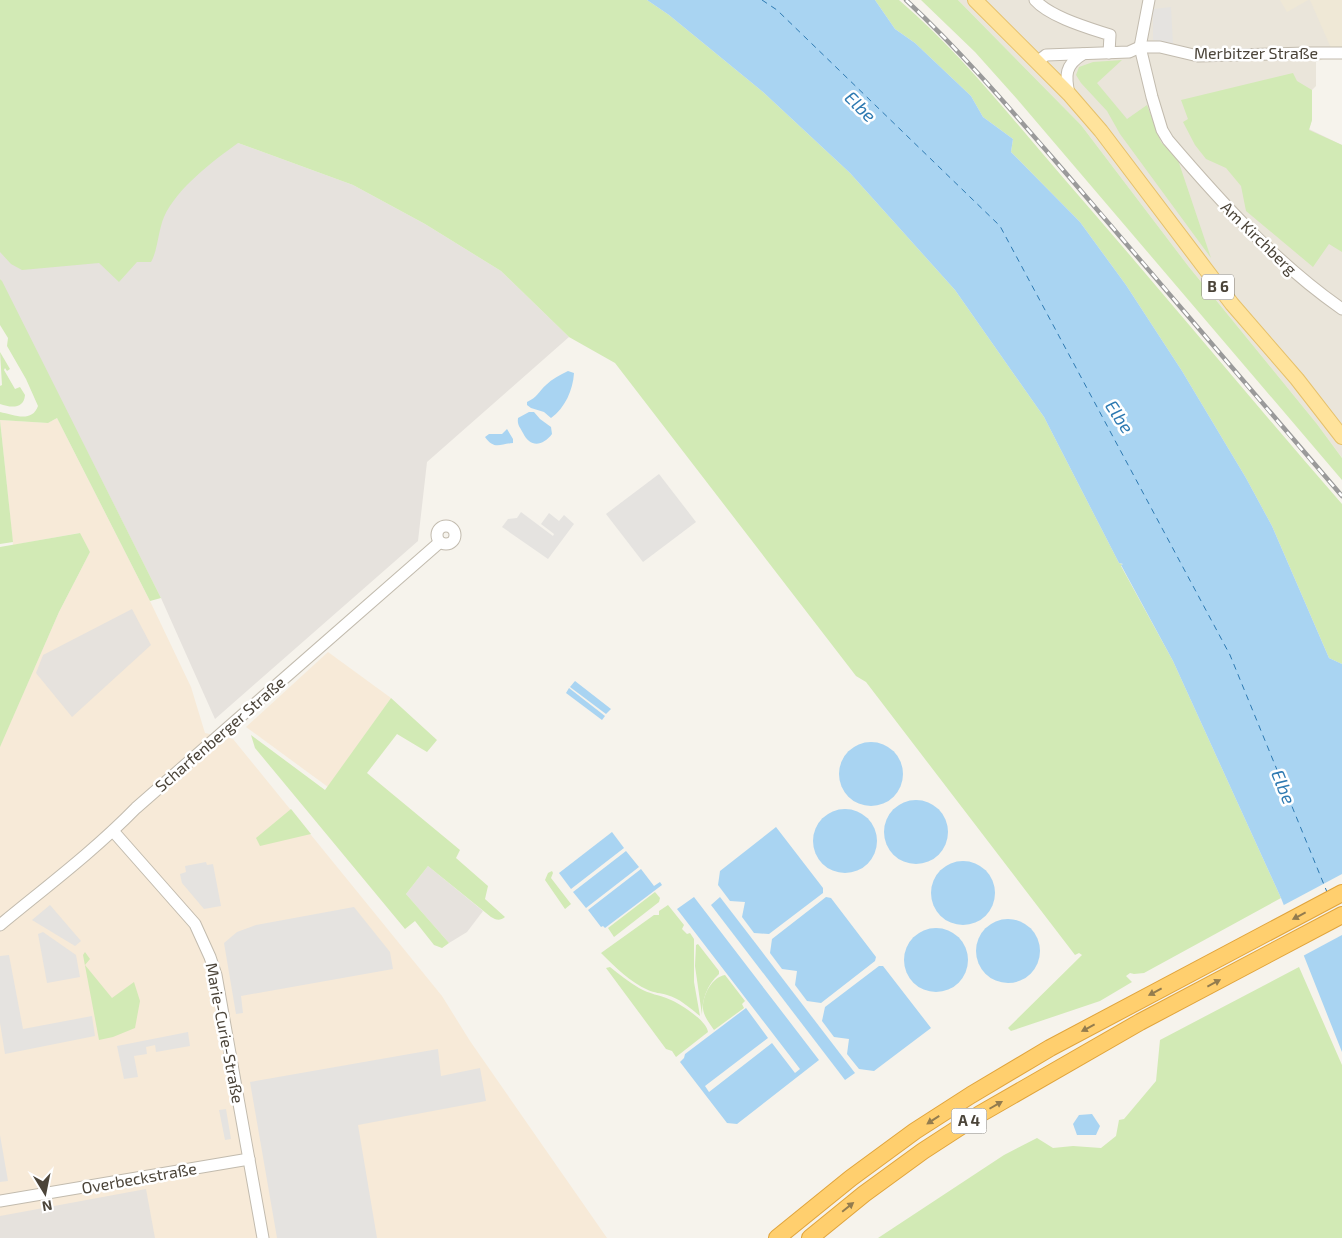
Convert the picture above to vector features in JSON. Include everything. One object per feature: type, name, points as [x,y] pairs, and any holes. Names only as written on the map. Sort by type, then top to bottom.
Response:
[{"type":"highway","name":"A 4","points":[[777,1238],[851,1178],[915,1131],[971,1094],[1131,1005],[1342,893]]},
{"type":"highway","name":"A 4","points":[[810,1238],[864,1194],[923,1151],[980,1114],[1140,1022],[1342,915]]},
{"type":"main road","name":"B 6","points":[[975,0],[1070,94],[1112,144],[1232,304],[1297,380],[1342,437]]},
{"type":"street","points":[[1035,0],[1057,14],[1110,35],[1109,53]]},
{"type":"street","points":[[1140,47],[1149,0]]},
{"type":"street","name":"Merbitzer Straße","points":[[1037,62],[1046,56],[1129,52],[1140,47],[1160,48],[1198,56],[1342,54]]},
{"type":"street","name":"Am Kirchberg","points":[[1140,47],[1152,97],[1162,130],[1168,140],[1214,194],[1285,264],[1304,282],[1342,310]]},
{"type":"street","points":[[1070,94],[1067,83],[1068,68],[1073,60],[1083,54]]},
{"type":"street","name":"Scharfenberger Straße","points":[[0,925],[113,831],[136,808],[440,542]]},
{"type":"street","name":"Marie-Curie-Straße","points":[[113,831],[195,924],[210,957],[216,975],[263,1238]]},
{"type":"street","name":"Overbeckstraße","points":[[0,1201],[249,1160]]},
{"type":"shaded area","points":[[958,0],[1342,0],[1342,59],[1323,59],[1316,62],[1316,86],[1312,90],[1312,120],[1309,129],[1342,145],[1342,458],[1317,424],[1189,267],[1081,125]]},
{"type":"shaded area","points":[[1280,0],[1308,0],[1287,12]]},
{"type":"shaded area","points":[[1310,0],[1342,0],[1342,48],[1331,48]]},
{"type":"shaded area","points":[[1171,7],[1173,44],[1153,40],[1153,9]]},
{"type":"shaded area","points":[[0,113],[238,143],[353,185],[425,224],[501,271],[569,337],[427,462],[418,541],[215,719],[161,598],[0,279]]},
{"type":"shaded area","points":[[57,418],[150,601],[191,687],[205,733],[233,739],[442,996],[470,1041],[607,1238],[0,1238],[0,746],[59,612],[90,552],[79,533],[13,545],[0,420],[48,423]]},
{"type":"shaded area","points":[[659,474],[696,522],[643,562],[606,514]]},
{"type":"shaded area","points":[[521,512],[553,536],[554,534],[541,524],[549,513],[559,521],[564,515],[574,524],[548,559],[502,527],[508,519],[517,518]]},
{"type":"shaded area","points":[[132,609],[151,645],[72,717],[36,673],[43,655]]},
{"type":"shaded area","points":[[328,652],[391,698],[328,787],[246,727]]},
{"type":"shaded area","points":[[206,862],[207,865],[213,864],[221,906],[204,909],[182,883],[180,874],[186,872],[185,866]]},
{"type":"shaded area","points":[[428,866],[483,911],[467,932],[449,943],[406,894]]},
{"type":"shaded area","points":[[50,905],[81,941],[75,946],[32,920]]},
{"type":"shaded area","points":[[354,907],[390,952],[393,969],[241,996],[243,1013],[236,1014],[224,943],[237,932],[256,925]]},
{"type":"shaded area","points":[[43,932],[76,955],[80,977],[47,983],[38,934]]},
{"type":"shaded area","points":[[9,955],[23,1029],[92,1016],[95,1036],[5,1054],[0,1023],[0,956]]},
{"type":"shaded area","points":[[188,1032],[190,1046],[156,1052],[155,1045],[146,1047],[147,1054],[134,1056],[138,1077],[124,1079],[117,1046]]},
{"type":"shaded area","points":[[438,1049],[441,1076],[480,1068],[486,1101],[358,1125],[377,1238],[277,1238],[250,1082]]},
{"type":"shaded area","points":[[226,1109],[231,1139],[225,1140],[219,1110]]},
{"type":"shaded area","points":[[0,1135],[8,1181],[0,1182]]},
{"type":"shaded area","points":[[146,1189],[155,1238],[0,1238],[0,1216]]},
{"type":"green space","points":[[0,0],[647,0],[669,15],[763,92],[850,173],[955,290],[1044,417],[1119,563],[1122,564],[1121,566],[1173,661],[1281,898],[1144,973],[1130,973],[1126,976],[1132,982],[1100,1001],[1011,1031],[1008,1028],[1082,955],[1079,953],[1075,955],[866,682],[856,676],[615,363],[569,337],[501,271],[425,224],[353,185],[238,143],[197,176],[170,206],[160,228],[151,262],[137,262],[119,282],[99,263],[22,270],[11,264],[0,252]]},
{"type":"green space","points":[[875,0],[899,0],[963,62],[1342,504],[1342,664],[1329,658],[1272,526],[1246,478],[1182,371],[1126,285],[1080,222],[1011,152],[1013,139],[983,117],[971,96],[915,43],[895,29]]},
{"type":"green space","points":[[921,0],[958,0],[1081,125],[1189,267],[1317,424],[1342,458],[1342,480],[1017,99],[975,52]]},
{"type":"green space","points":[[1122,60],[1097,83],[1127,119],[1147,105],[1161,142],[1178,160],[1211,258],[1120,134],[1107,111],[1076,75],[1079,67],[1093,62]]},
{"type":"green space","points":[[1293,73],[1297,81],[1312,90],[1312,120],[1309,130],[1342,145],[1342,252],[1329,244],[1313,267],[1246,211],[1241,186],[1226,168],[1206,159],[1195,145],[1183,122],[1188,119],[1181,100]]},
{"type":"green space","points":[[0,279],[161,598],[150,601],[57,418],[48,423],[0,420],[0,412],[27,416],[32,415],[38,406],[26,379],[7,346],[8,338],[0,325]]},
{"type":"green space","points":[[0,352],[10,369],[7,371],[5,368],[4,370],[15,389],[20,387],[25,395],[20,405],[8,406],[0,404],[0,386],[2,385]]},
{"type":"green space","points":[[0,420],[13,542],[0,544]]},
{"type":"green space","points":[[80,533],[90,552],[59,612],[0,747],[0,547]]},
{"type":"green space","points":[[391,698],[437,740],[427,752],[397,734],[367,773],[460,850],[456,858],[488,886],[485,899],[505,917],[498,920],[491,917],[428,866],[406,894],[449,943],[442,948],[434,945],[415,921],[405,929],[255,748],[251,735],[325,790]]},
{"type":"green space","points":[[291,809],[311,834],[260,846],[256,838]]},
{"type":"green space","points":[[552,871],[551,878],[571,904],[565,909],[545,880],[548,873]]},
{"type":"green space","points":[[655,892],[660,898],[659,902],[614,937],[608,928]]},
{"type":"green space","points":[[668,905],[684,925],[682,929],[687,934],[690,933],[694,939],[694,982],[700,1016],[676,998],[641,987],[617,969],[601,953],[654,915],[659,915],[659,911]]},
{"type":"green space","points":[[698,944],[719,971],[719,974],[711,983],[706,993],[702,1015],[695,966],[696,945]]},
{"type":"green space","points":[[85,952],[90,959],[85,965],[112,998],[134,982],[140,1001],[135,1028],[113,1037],[99,1040],[83,955]]},
{"type":"green space","points":[[610,967],[639,988],[671,1000],[687,1009],[699,1018],[708,1032],[676,1057],[672,1051],[666,1049],[606,968]]},
{"type":"green space","points":[[1299,967],[1342,1065],[1342,1238],[878,1238],[1004,1155],[1037,1138],[1053,1148],[1073,1146],[1101,1148],[1116,1136],[1119,1120],[1124,1119],[1156,1081],[1160,1040]]},
{"type":"green space","points":[[725,975],[745,1001],[742,1004],[744,1008],[714,1030],[707,1020],[703,1009],[704,998],[712,983]]},
{"type":"water","name":"Elbe","points":[[647,0],[875,0],[895,29],[915,43],[971,96],[983,117],[1013,139],[1011,152],[1080,222],[1126,285],[1182,371],[1246,478],[1272,526],[1329,658],[1342,664],[1342,1052],[1281,898],[1173,661],[1121,565],[1123,564],[1119,563],[1044,417],[955,290],[850,173],[763,92],[669,15]]},
{"type":"water","points":[[568,371],[574,373],[572,386],[564,404],[556,414],[551,418],[544,412],[527,405],[527,402],[536,396],[548,383]]},
{"type":"water","points":[[529,412],[534,412],[551,427],[552,434],[541,443],[537,444],[529,441],[518,424],[518,418]]},
{"type":"water","points":[[507,429],[513,439],[513,443],[494,445],[485,437],[489,434],[502,434]]},
{"type":"water","points":[[575,681],[611,709],[606,714],[570,687]]},
{"type":"water","points":[[569,688],[605,716],[602,720],[566,693]]},
{"type":"water","points":[[865,742],[877,742],[894,751],[901,762],[903,774],[901,786],[894,797],[877,806],[865,806],[853,801],[844,792],[839,780],[839,768],[844,756],[853,747]]},
{"type":"water","points":[[910,800],[922,800],[939,809],[946,820],[948,832],[946,844],[939,855],[922,864],[910,864],[898,859],[889,850],[884,838],[884,826],[889,814],[898,805]]},
{"type":"water","points":[[839,809],[851,809],[868,818],[875,829],[877,841],[875,853],[868,864],[851,873],[839,873],[827,868],[818,859],[813,847],[813,835],[818,823],[827,814]]},
{"type":"water","points":[[776,827],[823,888],[823,893],[769,934],[754,933],[742,917],[745,902],[730,901],[718,885],[720,871]]},
{"type":"water","points":[[612,832],[624,848],[571,889],[559,873]]},
{"type":"water","points":[[626,851],[639,867],[586,908],[573,892]]},
{"type":"water","points":[[963,861],[975,863],[986,870],[993,881],[995,893],[993,905],[986,916],[975,923],[963,925],[951,923],[940,916],[933,905],[931,893],[933,881],[940,870],[951,863]]},
{"type":"water","points":[[641,869],[654,886],[660,882],[662,885],[605,928],[601,927],[588,910]]},
{"type":"water","points":[[694,897],[819,1060],[737,1124],[727,1123],[680,1062],[685,1054],[746,1008],[768,1038],[705,1086],[709,1092],[772,1043],[795,1073],[800,1069],[677,909]]},
{"type":"water","points":[[720,897],[855,1073],[845,1080],[711,905]]},
{"type":"water","points":[[826,897],[831,898],[876,957],[875,961],[821,1003],[807,1001],[795,985],[797,971],[782,969],[770,953],[772,939]]},
{"type":"water","points":[[1008,919],[1026,925],[1034,933],[1040,951],[1034,969],[1026,977],[1008,983],[990,977],[982,969],[976,951],[982,933],[990,925]]},
{"type":"water","points":[[936,928],[954,934],[962,942],[968,960],[962,978],[954,986],[936,992],[918,986],[910,978],[904,960],[910,942],[918,934]]},
{"type":"water","points":[[879,966],[883,966],[931,1028],[874,1071],[859,1069],[847,1054],[849,1039],[834,1037],[822,1021],[825,1007]]},
{"type":"water","points":[[1092,1114],[1100,1126],[1096,1135],[1077,1135],[1073,1124],[1079,1115]]},
{"type":"pier","points":[[1342,874],[1342,935],[1301,957],[1282,906]]},
{"type":"ferry route","points":[[762,0],[777,10],[1000,226],[1230,655],[1327,892]]},
{"type":"railway","points":[[906,0],[970,64],[1010,109],[1342,496]]}]
